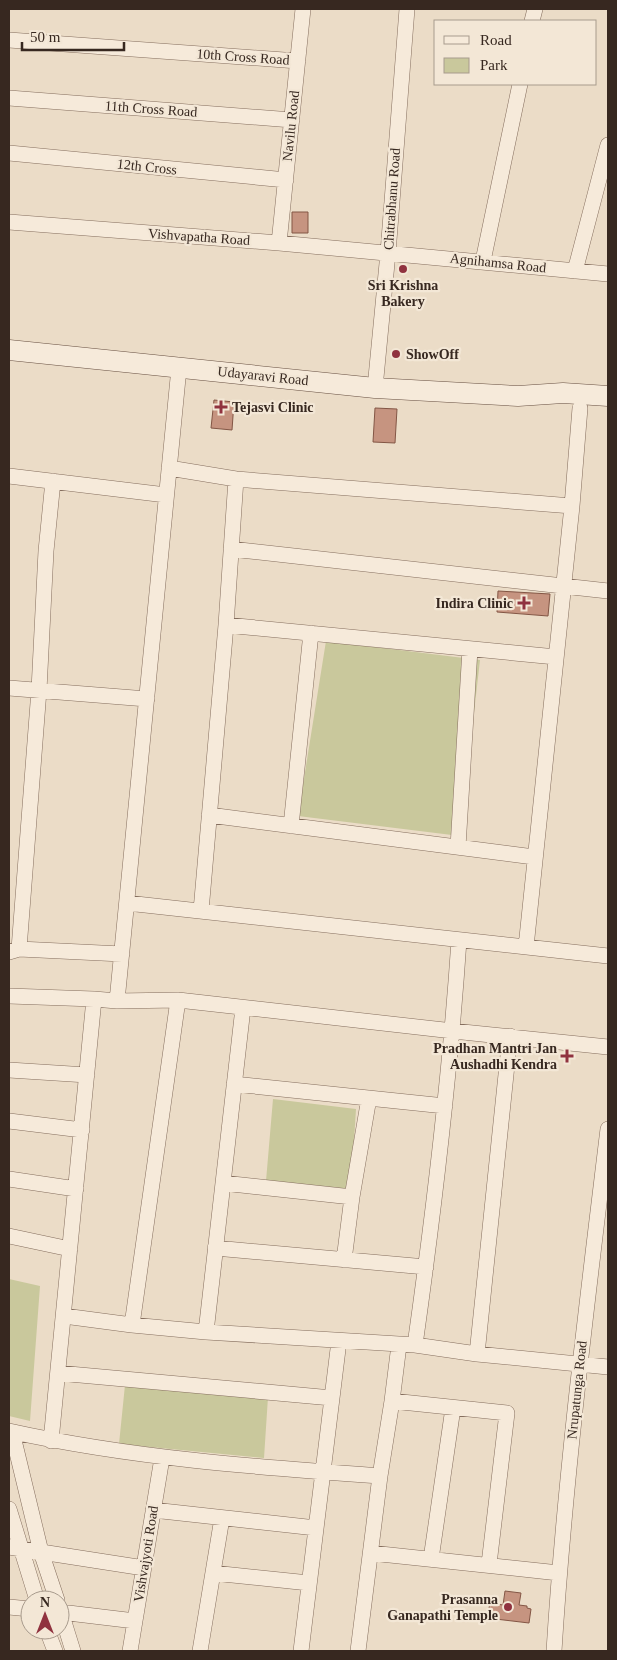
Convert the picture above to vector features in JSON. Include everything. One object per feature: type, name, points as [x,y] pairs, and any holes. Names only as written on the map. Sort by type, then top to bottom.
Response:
[{"type":"street","name":"Navilu Road","points":[[280,243],[303,9]]},
{"type":"street","name":"Chitrabhanu Road","points":[[375,388],[388,253],[407,9]]},
{"type":"street","name":"10th Cross Road","points":[[9,40],[298,61]]},
{"type":"street","points":[[483,261],[520,85]]},
{"type":"street","name":"11th Cross Road","points":[[9,98],[292,120]]},
{"type":"street","points":[[575,271],[608,145]]},
{"type":"street","name":"12th Cross","points":[[9,153],[286,180]]},
{"type":"street","name":"Vishvapatha Road","points":[[9,222],[388,253]]},
{"type":"street","name":"Agnihamsa Road","points":[[388,253],[608,274]]},
{"type":"street","name":"Udayaravi Road","points":[[9,350],[375,388],[518,396],[562,393],[608,396]]},
{"type":"street","points":[[117,1001],[179,368]]},
{"type":"street","name":"Udayaravi Road","points":[[518,396],[552,406],[608,410]]},
{"type":"street","points":[[526,948],[572,506],[580,408]]},
{"type":"street","points":[[169,468],[236,479],[572,506]]},
{"type":"street","points":[[9,476],[166,495]]},
{"type":"street","points":[[201,911],[226,625],[236,479]]},
{"type":"street","points":[[53,480],[46,551],[39,690],[14,951],[122,954]]},
{"type":"street","points":[[231,549],[608,591]]},
{"type":"street","points":[[226,625],[556,657]]},
{"type":"street","points":[[291,826],[311,633]]},
{"type":"street","points":[[458,847],[470,649]]},
{"type":"street","points":[[9,688],[146,699]]},
{"type":"street","points":[[209,816],[534,857]]},
{"type":"street","points":[[127,903],[608,956]]},
{"type":"street","points":[[415,1345],[445,1106],[453,1031],[459,940]]},
{"type":"street","points":[[9,996],[117,1001],[178,1000],[453,1031],[608,1046]]},
{"type":"street","points":[[51,1441],[94,999]]},
{"type":"street","points":[[132,1325],[178,1000]]},
{"type":"street","points":[[206,1332],[243,1008]]},
{"type":"street","points":[[477,1354],[510,1036]]},
{"type":"street","points":[[9,1070],[87,1075]]},
{"type":"street","points":[[234,1084],[445,1106]]},
{"type":"street","points":[[344,1260],[352,1197],[369,1098]]},
{"type":"street","points":[[9,1121],[82,1130]]},
{"type":"street","name":"Nrupatunga Road","points":[[554,1651],[559,1573],[579,1365],[608,1129]]},
{"type":"street","points":[[9,1179],[76,1189]]},
{"type":"street","points":[[223,1182],[352,1197]]},
{"type":"street","points":[[9,1236],[70,1249]]},
{"type":"street","points":[[215,1248],[426,1267]]},
{"type":"street","points":[[64,1316],[206,1332],[415,1345],[477,1354],[608,1367]]},
{"type":"street","points":[[301,1651],[339,1341]]},
{"type":"street","points":[[358,1651],[398,1345]]},
{"type":"street","points":[[58,1372],[332,1398]]},
{"type":"street","points":[[392,1401],[507,1414],[489,1564]]},
{"type":"street","points":[[431,1559],[453,1408]]},
{"type":"street","points":[[54,1590],[41,1552],[10,1432],[51,1441],[162,1458],[380,1476]]},
{"type":"street","name":"Vishvajyoti Road","points":[[130,1651],[162,1458]]},
{"type":"street","points":[[9,1509],[15,1548],[33,1590]]},
{"type":"street","points":[[153,1510],[316,1528]]},
{"type":"street","points":[[200,1651],[222,1518]]},
{"type":"street","points":[[15,1548],[144,1568]]},
{"type":"street","points":[[371,1553],[489,1564],[559,1573]]},
{"type":"street","points":[[213,1573],[309,1583]]},
{"type":"street","points":[[70,1610],[135,1621]]},
{"type":"green space","points":[[326,641],[480,660],[460,836],[298,816]]},
{"type":"green space","points":[[273,1099],[356,1109],[351,1189],[266,1181]]},
{"type":"green space","points":[[9,1279],[40,1286],[30,1421],[9,1416]]},
{"type":"green space","points":[[125,1385],[268,1397],[264,1458],[119,1444]]},
{"type":"building","points":[[292,212],[308,212],[308,233],[292,233]]},
{"type":"building","points":[[214,400],[234,402],[232,430],[211,428]]},
{"type":"building","points":[[375,408],[397,409],[395,443],[373,442]]},
{"type":"building","points":[[498,591],[550,594],[548,616],[497,612]]},
{"type":"building","name":"Prasanna Ganapathi Temple","points":[[505,1591],[521,1593],[519,1605],[527,1606],[527,1608],[531,1609],[529,1623],[487,1618],[490,1603],[503,1605]]},
{"type":"place","name":"Sri Krishna Bakery","points":[[403,269]]},
{"type":"place","name":"ShowOff","points":[[396,354]]},
{"type":"place","name":"Tejasvi Clinic","points":[[221,407]]},
{"type":"place","name":"Indira Clinic","points":[[524,603]]},
{"type":"place","name":"Pradhan Mantri Jan Aushadhi Kendra","points":[[567,1056]]},
{"type":"place","name":"Prasanna Ganapathi Temple","points":[[508,1607]]}]
